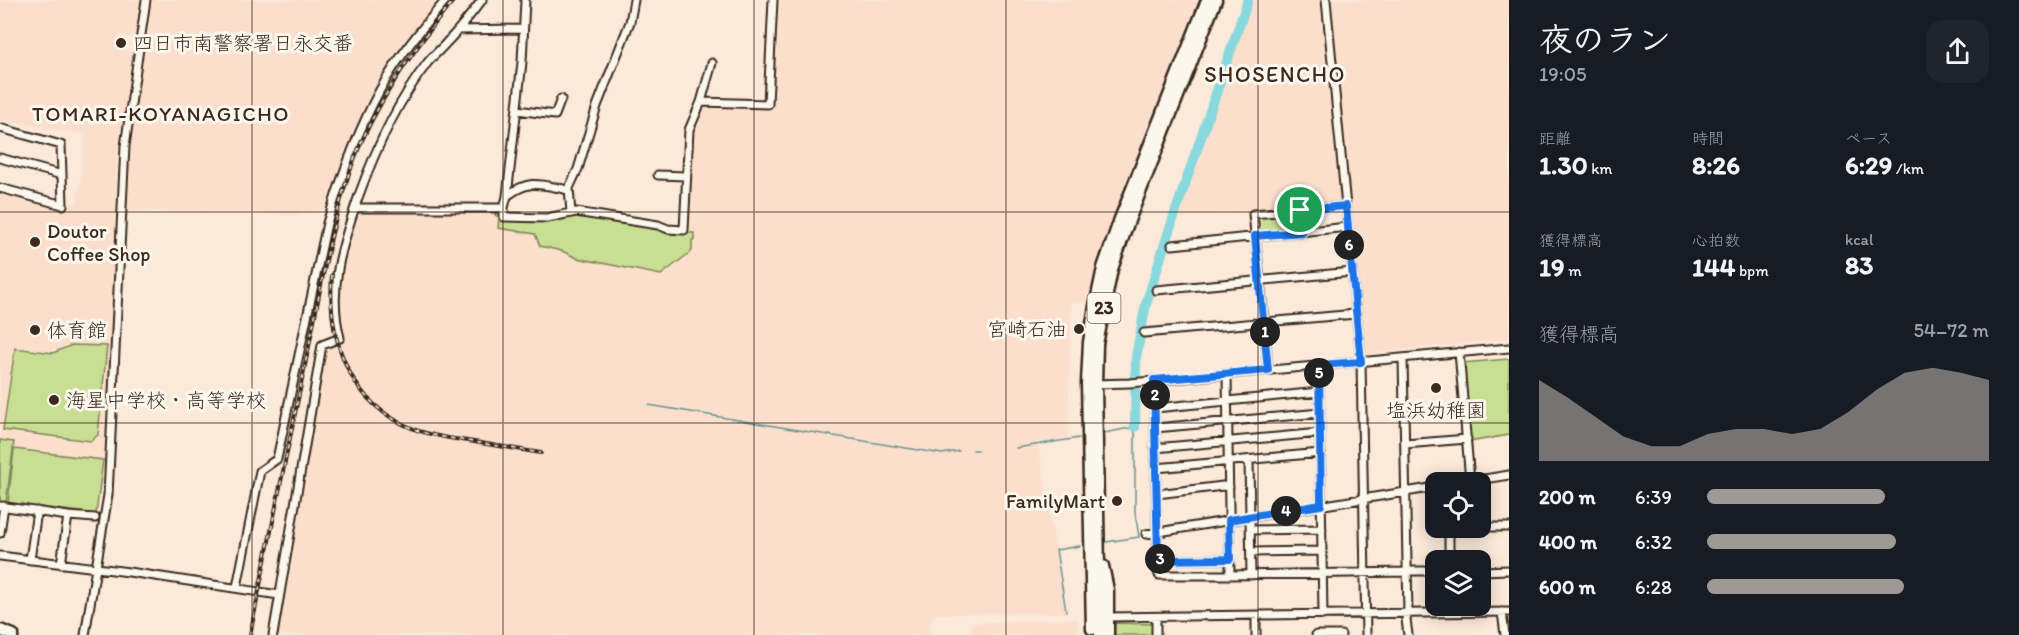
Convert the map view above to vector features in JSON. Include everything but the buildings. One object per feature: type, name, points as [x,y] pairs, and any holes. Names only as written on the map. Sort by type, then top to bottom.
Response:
[{"type":"highway","name":"23","points":[[1092,635],[1094,539],[1092,383],[1089,342],[1103,268],[1120,219],[1207,0]]},
{"type":"highway","name":"23","points":[[1092,383],[1097,344],[1112,269],[1216,0]]},
{"type":"highway","name":"23","points":[[1094,539],[1100,635]]},
{"type":"highway","points":[[1094,539],[1108,590],[1108,635]]},
{"type":"highway","points":[[1087,635],[1094,539]]},
{"type":"highway","points":[[0,630],[13,635]]},
{"type":"street","points":[[85,635],[108,495],[112,455],[124,146],[146,0]]},
{"type":"street","points":[[237,588],[260,471],[277,459],[327,224],[337,189],[362,127],[381,89],[424,27],[446,0]]},
{"type":"street","points":[[273,635],[322,345],[340,338],[336,317],[335,281],[347,227],[390,121],[429,60],[459,30],[482,0]]},
{"type":"street","points":[[525,0],[522,62],[504,217],[547,218],[576,212],[684,230],[689,130],[701,102],[712,63]]},
{"type":"street","points":[[571,213],[569,190],[578,169],[597,106],[630,22],[634,0]]},
{"type":"street","points":[[701,102],[768,104],[773,0]]},
{"type":"street","points":[[1326,0],[1361,362],[1366,635]]},
{"type":"street","points":[[459,30],[522,29]]},
{"type":"street","points":[[517,110],[555,115],[561,99]]},
{"type":"street","points":[[0,128],[62,145],[63,205],[0,188]]},
{"type":"street","points":[[0,158],[62,175]]},
{"type":"street","points":[[658,175],[687,176]]},
{"type":"street","points":[[507,196],[524,185],[531,184],[569,190]]},
{"type":"street","points":[[1268,370],[1253,214],[1346,206]]},
{"type":"street","points":[[355,208],[504,208]]},
{"type":"street","points":[[1300,210],[1302,232]]},
{"type":"street","points":[[1172,245],[1348,228]]},
{"type":"street","points":[[1156,291],[1352,272]]},
{"type":"street","points":[[1144,333],[1356,314]]},
{"type":"street","points":[[1500,349],[1509,343]]},
{"type":"street","points":[[1092,383],[1130,383],[1509,348]]},
{"type":"street","points":[[1500,349],[1509,353]]},
{"type":"street","points":[[1459,352],[1469,472]]},
{"type":"street","points":[[1403,358],[1408,635]]},
{"type":"street","points":[[1319,365],[1323,615]]},
{"type":"street","points":[[1227,374],[1230,574]]},
{"type":"street","points":[[1154,380],[1159,574],[1425,571]]},
{"type":"street","points":[[1155,408],[1320,392]]},
{"type":"street","points":[[1155,428],[1320,413]]},
{"type":"street","points":[[1155,448],[1320,433]]},
{"type":"street","points":[[1405,444],[1467,439]]},
{"type":"street","points":[[1156,468],[1321,453]]},
{"type":"street","points":[[1249,460],[1251,574]]},
{"type":"street","points":[[1491,478],[1509,475]]},
{"type":"street","points":[[1157,494],[1228,487]]},
{"type":"street","points":[[1146,534],[1425,489]]},
{"type":"street","points":[[0,533],[2,506],[95,518]]},
{"type":"street","points":[[30,560],[37,511]]},
{"type":"street","points":[[61,564],[68,516]]},
{"type":"street","points":[[1491,527],[1509,526]]},
{"type":"street","points":[[1251,530],[1322,529]]},
{"type":"street","points":[[1251,552],[1322,550]]},
{"type":"street","points":[[0,556],[129,572],[279,596]]},
{"type":"street","points":[[1158,560],[1230,559]]},
{"type":"street","points":[[1491,571],[1509,570]]},
{"type":"street","points":[[1108,617],[1505,612],[1505,635]]},
{"type":"street","points":[[1256,616],[1256,635]]},
{"type":"street","points":[[1156,618],[1156,635]]},
{"type":"street","points":[[1316,635],[1341,635]]},
{"type":"shaded area","points":[[0,0],[142,0],[136,38],[119,35],[116,48],[133,52],[117,158],[106,451],[97,516],[0,503],[0,190],[77,204],[86,135],[0,120]]},
{"type":"shaded area","points":[[152,0],[444,0],[397,59],[334,187],[331,210],[296,215],[125,210],[130,141]]},
{"type":"shaded area","points":[[776,0],[1198,0],[1107,238],[1087,303],[1071,303],[1068,438],[1038,443],[1066,613],[933,614],[929,635],[275,635],[324,347],[344,338],[338,311],[339,279],[344,251],[356,212],[495,213],[499,217],[498,228],[535,234],[540,246],[562,251],[577,258],[661,275],[692,240],[694,234],[688,233],[694,131],[704,107],[707,105],[770,106]]},
{"type":"shaded area","points":[[1252,0],[1509,0],[1509,339],[1364,354],[1349,203],[1179,217]]},
{"type":"shaded area","points":[[1077,619],[1079,635],[973,635],[971,623]]},
{"type":"green space","points":[[495,213],[501,213],[502,218],[552,219],[576,215],[657,227],[667,232],[694,233],[694,240],[692,240],[692,251],[661,275],[577,258],[562,251],[540,246],[535,234],[498,228],[499,217]]},
{"type":"green space","points":[[1298,213],[1300,230],[1257,232],[1256,217]]},
{"type":"green space","points":[[72,345],[107,346],[98,435],[91,441],[3,430],[15,348],[53,353]]},
{"type":"green space","points":[[1509,359],[1509,435],[1469,442],[1462,363]]},
{"type":"green space","points":[[0,440],[14,442],[6,503],[0,502]]},
{"type":"green space","points":[[14,449],[103,460],[96,514],[8,503]]},
{"type":"green space","points":[[1115,623],[1154,624],[1154,635],[1114,635]]},
{"type":"waterway","points":[[1135,427],[1136,357],[1146,304],[1248,0]]},
{"type":"waterway","points":[[649,405],[942,454],[959,451]]},
{"type":"waterway","points":[[1104,433],[1135,427],[1135,512],[1139,537],[1106,542]]},
{"type":"waterway","points":[[1016,448],[1079,438]]},
{"type":"waterway","points":[[973,450],[978,450]]},
{"type":"waterway","points":[[1066,611],[1056,550],[1080,546]]},
{"type":"railway","points":[[250,635],[328,250],[347,180],[364,136],[386,94],[425,36],[454,0]]},
{"type":"railway","points":[[332,275],[331,299],[339,345],[347,367],[358,386],[373,403],[392,418],[427,433],[541,453]]},
{"type":"place","name":"四日市南警察署日永交番","points":[[121,43]]},
{"type":"place","name":"Doutor Coffee Shop","points":[[35,242]]},
{"type":"place","name":"宮崎石油","points":[[1079,329]]},
{"type":"place","name":"体育館","points":[[35,330]]},
{"type":"place","name":"塩浜幼稚園","points":[[1436,388]]},
{"type":"place","name":"海星中学校・高等学校","points":[[54,400]]},
{"type":"place","name":"FamilyMart","points":[[1117,501]]},
{"type":"district","name":"SHOSENCHO","points":[[1275,74]]},
{"type":"district","name":"TOMARI-KOYANAGICHO","points":[[161,113]]},
{"type":"route","points":[[1346,206],[1361,362],[1319,365],[1321,505],[1229,520],[1230,559],[1158,560],[1154,380],[1268,370],[1255,236],[1302,232],[1300,210],[1346,206]]}]
